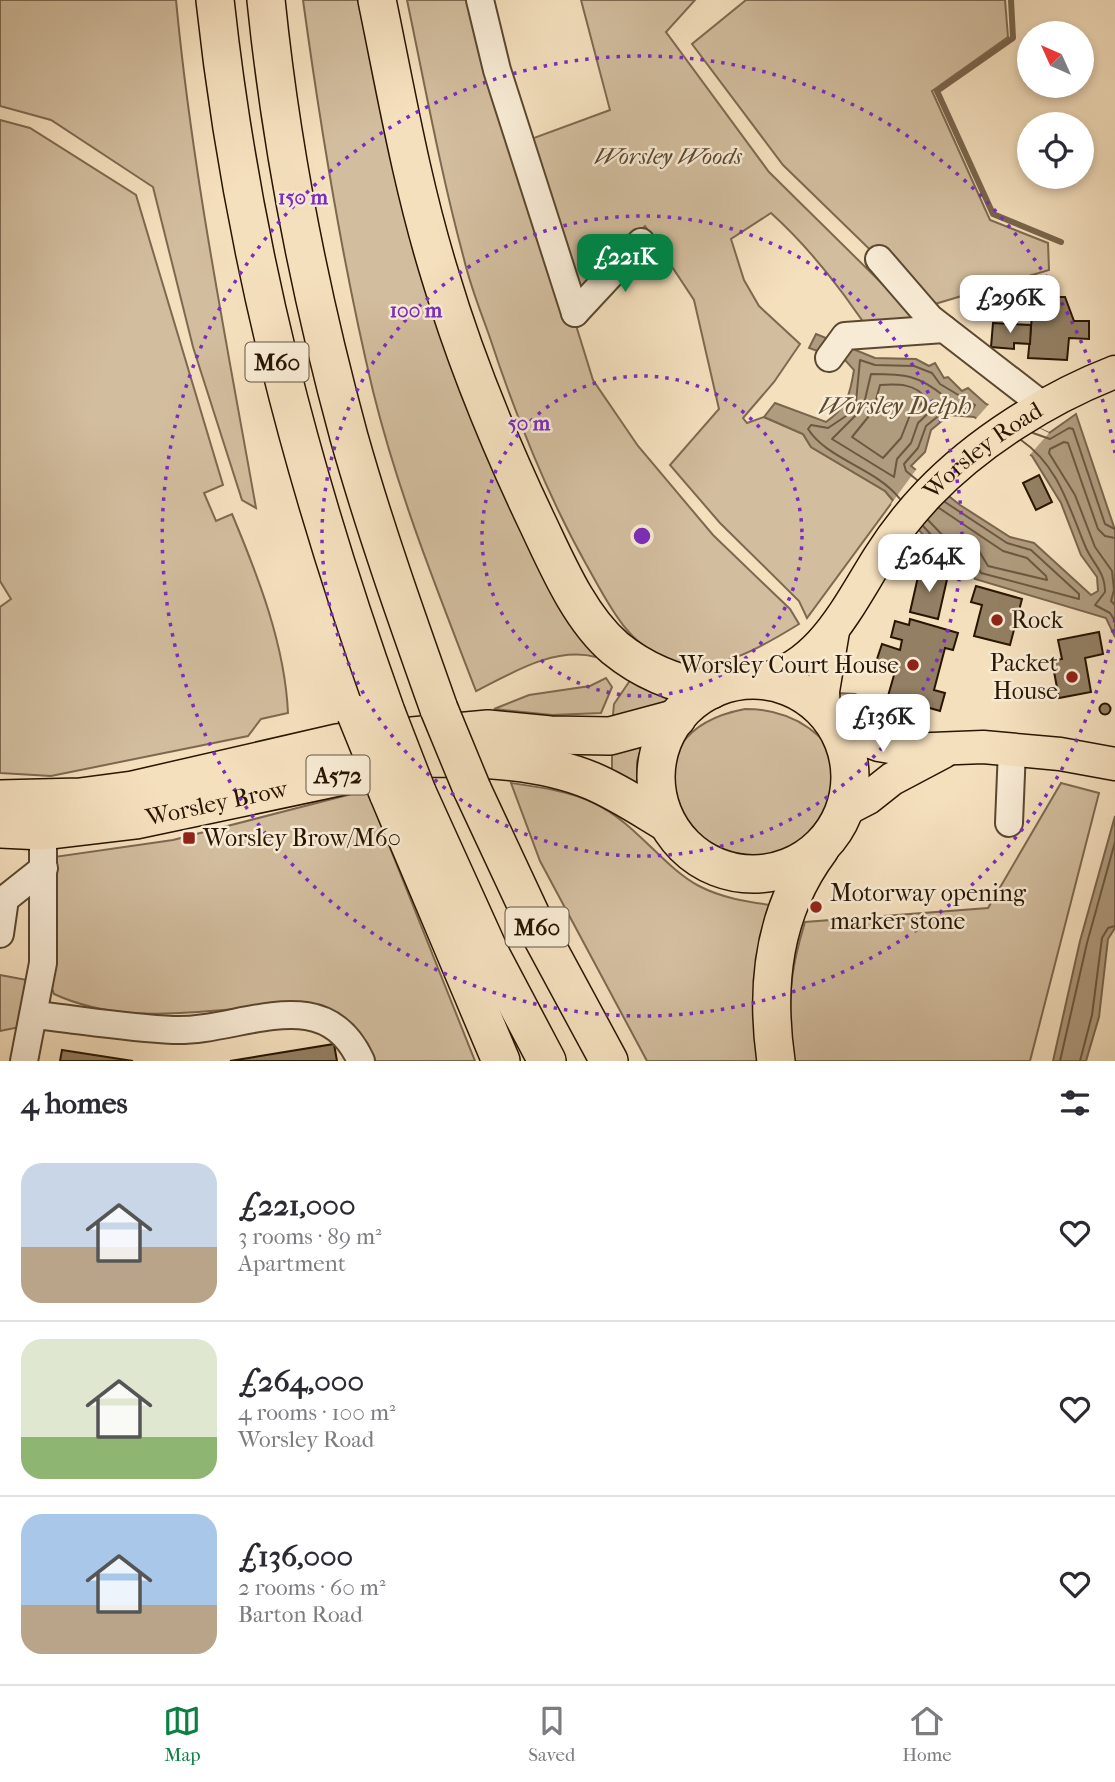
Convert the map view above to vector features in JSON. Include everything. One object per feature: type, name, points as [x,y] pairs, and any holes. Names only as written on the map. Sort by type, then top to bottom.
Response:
[{"type":"highway","name":"M60","points":[[215,0],[236,165],[280,377],[343,591],[371,713],[501,1061]]},
{"type":"highway","name":"M60","points":[[266,0],[298,215],[329,358],[371,510],[439,709],[472,789],[536,926],[609,1061]]},
{"type":"highway","points":[[377,0],[411,168],[456,324],[535,517],[586,613],[615,647],[663,678],[711,690]]},
{"type":"highway","name":"A572","points":[[755,681],[786,686],[813,701],[831,721],[849,770],[837,823],[807,858],[793,866],[777,871],[745,874],[713,866],[699,858],[676,836],[667,822],[658,797],[656,769],[663,742],[677,718],[711,690],[732,683],[755,681]]},
{"type":"highway","name":"Worsley Brow","points":[[0,799],[54,799],[133,790],[337,743],[488,729],[550,735],[610,736],[677,718]]},
{"type":"highway","name":"Worsley Brow","points":[[0,829],[43,831],[136,820],[428,758],[476,758],[572,774],[613,791],[667,822]]},
{"type":"highway","name":"M60","points":[[403,793],[547,1061]]},
{"type":"highway","points":[[776,1061],[772,968],[779,928],[797,887],[837,823]]},
{"type":"main road","name":"Worsley Road","points":[[755,681],[773,678],[785,671],[811,653],[833,631],[903,523],[941,482],[990,441],[1036,413],[1113,380]]},
{"type":"main road","name":"Worsley Road","points":[[831,721],[823,691],[833,631]]},
{"type":"main road","points":[[831,721],[895,748],[1012,749],[1115,764]]},
{"type":"main road","points":[[837,823],[892,779],[950,748]]},
{"type":"street","points":[[480,0],[497,70],[575,313],[640,242]]},
{"type":"street","points":[[879,259],[930,318],[1036,413]]},
{"type":"street","points":[[829,358],[845,336],[944,329]]},
{"type":"street","points":[[1009,822],[1012,749]]},
{"type":"street","points":[[24,1061],[43,963],[43,831]]},
{"type":"street","points":[[0,934],[3,898],[44,868]]},
{"type":"street","points":[[35,1015],[176,1030],[293,1014],[320,1019],[338,1028],[353,1044],[361,1061]]},
{"type":"green space","points":[[0,0],[176,0],[200,191],[256,508],[242,500],[193,347],[153,187],[51,120],[0,106]]},
{"type":"green space","points":[[303,0],[368,0],[395,136],[600,653],[596,657],[565,655],[550,658],[519,669],[476,691],[407,505],[373,391],[333,196]]},
{"type":"green space","name":"Worsley Woods","points":[[407,0],[475,0],[593,380],[638,446],[713,535],[790,609],[799,624],[785,633],[735,657],[701,665],[683,664],[652,652],[639,642],[610,606],[544,480],[509,394],[472,288],[448,195]]},
{"type":"green space","name":"Worsley Woods","points":[[581,0],[695,0],[666,32],[769,172],[918,319],[877,343],[828,275],[771,213],[731,239],[744,280],[759,306],[800,344],[774,382],[743,418],[747,423],[764,417],[803,434],[811,447],[885,491],[893,501],[807,618],[799,601],[720,523],[670,465],[719,409],[694,300],[645,226],[578,291],[531,139],[610,110]]},
{"type":"green space","name":"Worsley Woods","points":[[746,0],[1005,0],[1008,37],[932,91],[990,220],[1048,243],[1049,270],[928,306],[783,165],[692,44]]},
{"type":"green space","points":[[0,120],[30,128],[136,195],[223,485],[204,493],[216,521],[232,514],[269,611],[282,662],[288,713],[261,719],[248,736],[51,776],[0,773],[0,607],[11,599],[0,581]]},
{"type":"green space","points":[[606,678],[612,687],[601,713],[552,715],[494,709],[529,695],[590,686]]},
{"type":"green space","points":[[631,679],[672,698],[652,713],[612,725],[614,704]]},
{"type":"green space","points":[[837,693],[855,694],[891,710],[886,734],[862,724],[850,715]]},
{"type":"green space","points":[[745,709],[781,714],[809,728],[829,748],[841,772],[842,797],[833,821],[812,840],[779,853],[743,854],[712,844],[689,824],[675,799],[671,772],[681,745],[705,723]]},
{"type":"green space","points":[[642,745],[637,762],[637,788],[612,775],[612,750]]},
{"type":"green space","points":[[511,783],[564,792],[594,803],[623,822],[673,868],[699,886],[728,897],[777,906],[762,1061],[647,1061],[540,861]]},
{"type":"green space","points":[[1061,783],[1099,793],[1030,1061],[793,1061],[790,1023],[792,975],[805,922],[988,908]]},
{"type":"green space","points":[[367,790],[475,1061],[365,1061],[337,1016],[262,1008],[127,1013],[79,1003],[54,994],[48,977],[54,857],[173,840]]},
{"type":"green space","points":[[0,975],[27,980],[20,1027],[0,1031]]},
{"type":"water","name":"Worsley Delph","points":[[816,334],[875,358],[916,359],[929,366],[935,363],[944,378],[948,377],[962,391],[968,388],[986,404],[1049,433],[1076,414],[1115,530],[1115,637],[1106,618],[975,579],[964,553],[945,560],[885,491],[811,447],[803,434],[764,417],[775,403],[826,422],[843,406],[854,370],[846,361],[809,348]],"holes":[[[949,415],[974,417],[1032,456],[1061,503],[1081,555],[1097,577],[1098,591],[1091,595],[1034,543],[1010,537],[960,505],[911,466],[925,452],[931,430]]]},
{"type":"water","points":[[1115,816],[1115,928],[1108,939],[1099,1017],[1086,1061],[1053,1061],[1080,941]]},
{"type":"pier","points":[[990,403],[1049,433],[1028,457],[974,421]]},
{"type":"pier","points":[[918,467],[946,490],[910,528],[891,504]]},
{"type":"building","points":[[1044,297],[1065,297],[1074,321],[1089,321],[1089,339],[1069,338],[1067,360],[1028,358],[1032,316],[1043,317]]},
{"type":"building","points":[[993,323],[1031,325],[1030,344],[1014,343],[1014,349],[991,347]]},
{"type":"building","points":[[1039,475],[1052,502],[1036,510],[1023,483]]},
{"type":"building","points":[[920,568],[948,575],[938,619],[910,612]]},
{"type":"building","name":"Rock","points":[[976,586],[1022,599],[1010,645],[974,636],[982,605],[971,602]]},
{"type":"building","name":"Worsley Court House","points":[[910,619],[958,633],[953,650],[945,648],[934,690],[945,693],[940,711],[888,696],[896,668],[876,662],[882,644],[900,650],[902,640],[891,637],[895,621],[909,625]]},
{"type":"building","name":"Packet House","points":[[1099,632],[1103,654],[1085,658],[1091,692],[1059,698],[1052,661],[1062,659],[1058,640]]},
{"type":"building","points":[[1105,704],[1109,705],[1109,713],[1105,714],[1101,713],[1100,709],[1101,705]]},
{"type":"building","points":[[334,1044],[337,1061],[230,1061]]},
{"type":"building","points":[[62,1050],[133,1061],[60,1061]]},
{"type":"waterway","points":[[1011,0],[1013,38],[937,91],[993,214],[1061,242]]},
{"type":"place","name":"Rock","points":[[997,620]]},
{"type":"place","name":"Worsley Court House","points":[[913,665]]},
{"type":"place","name":"Packet House","points":[[1072,677]]},
{"type":"place","name":"Worsley Brow/M60","points":[[189,838]]},
{"type":"place","name":"Motorway opening marker stone","points":[[816,907]]}]
